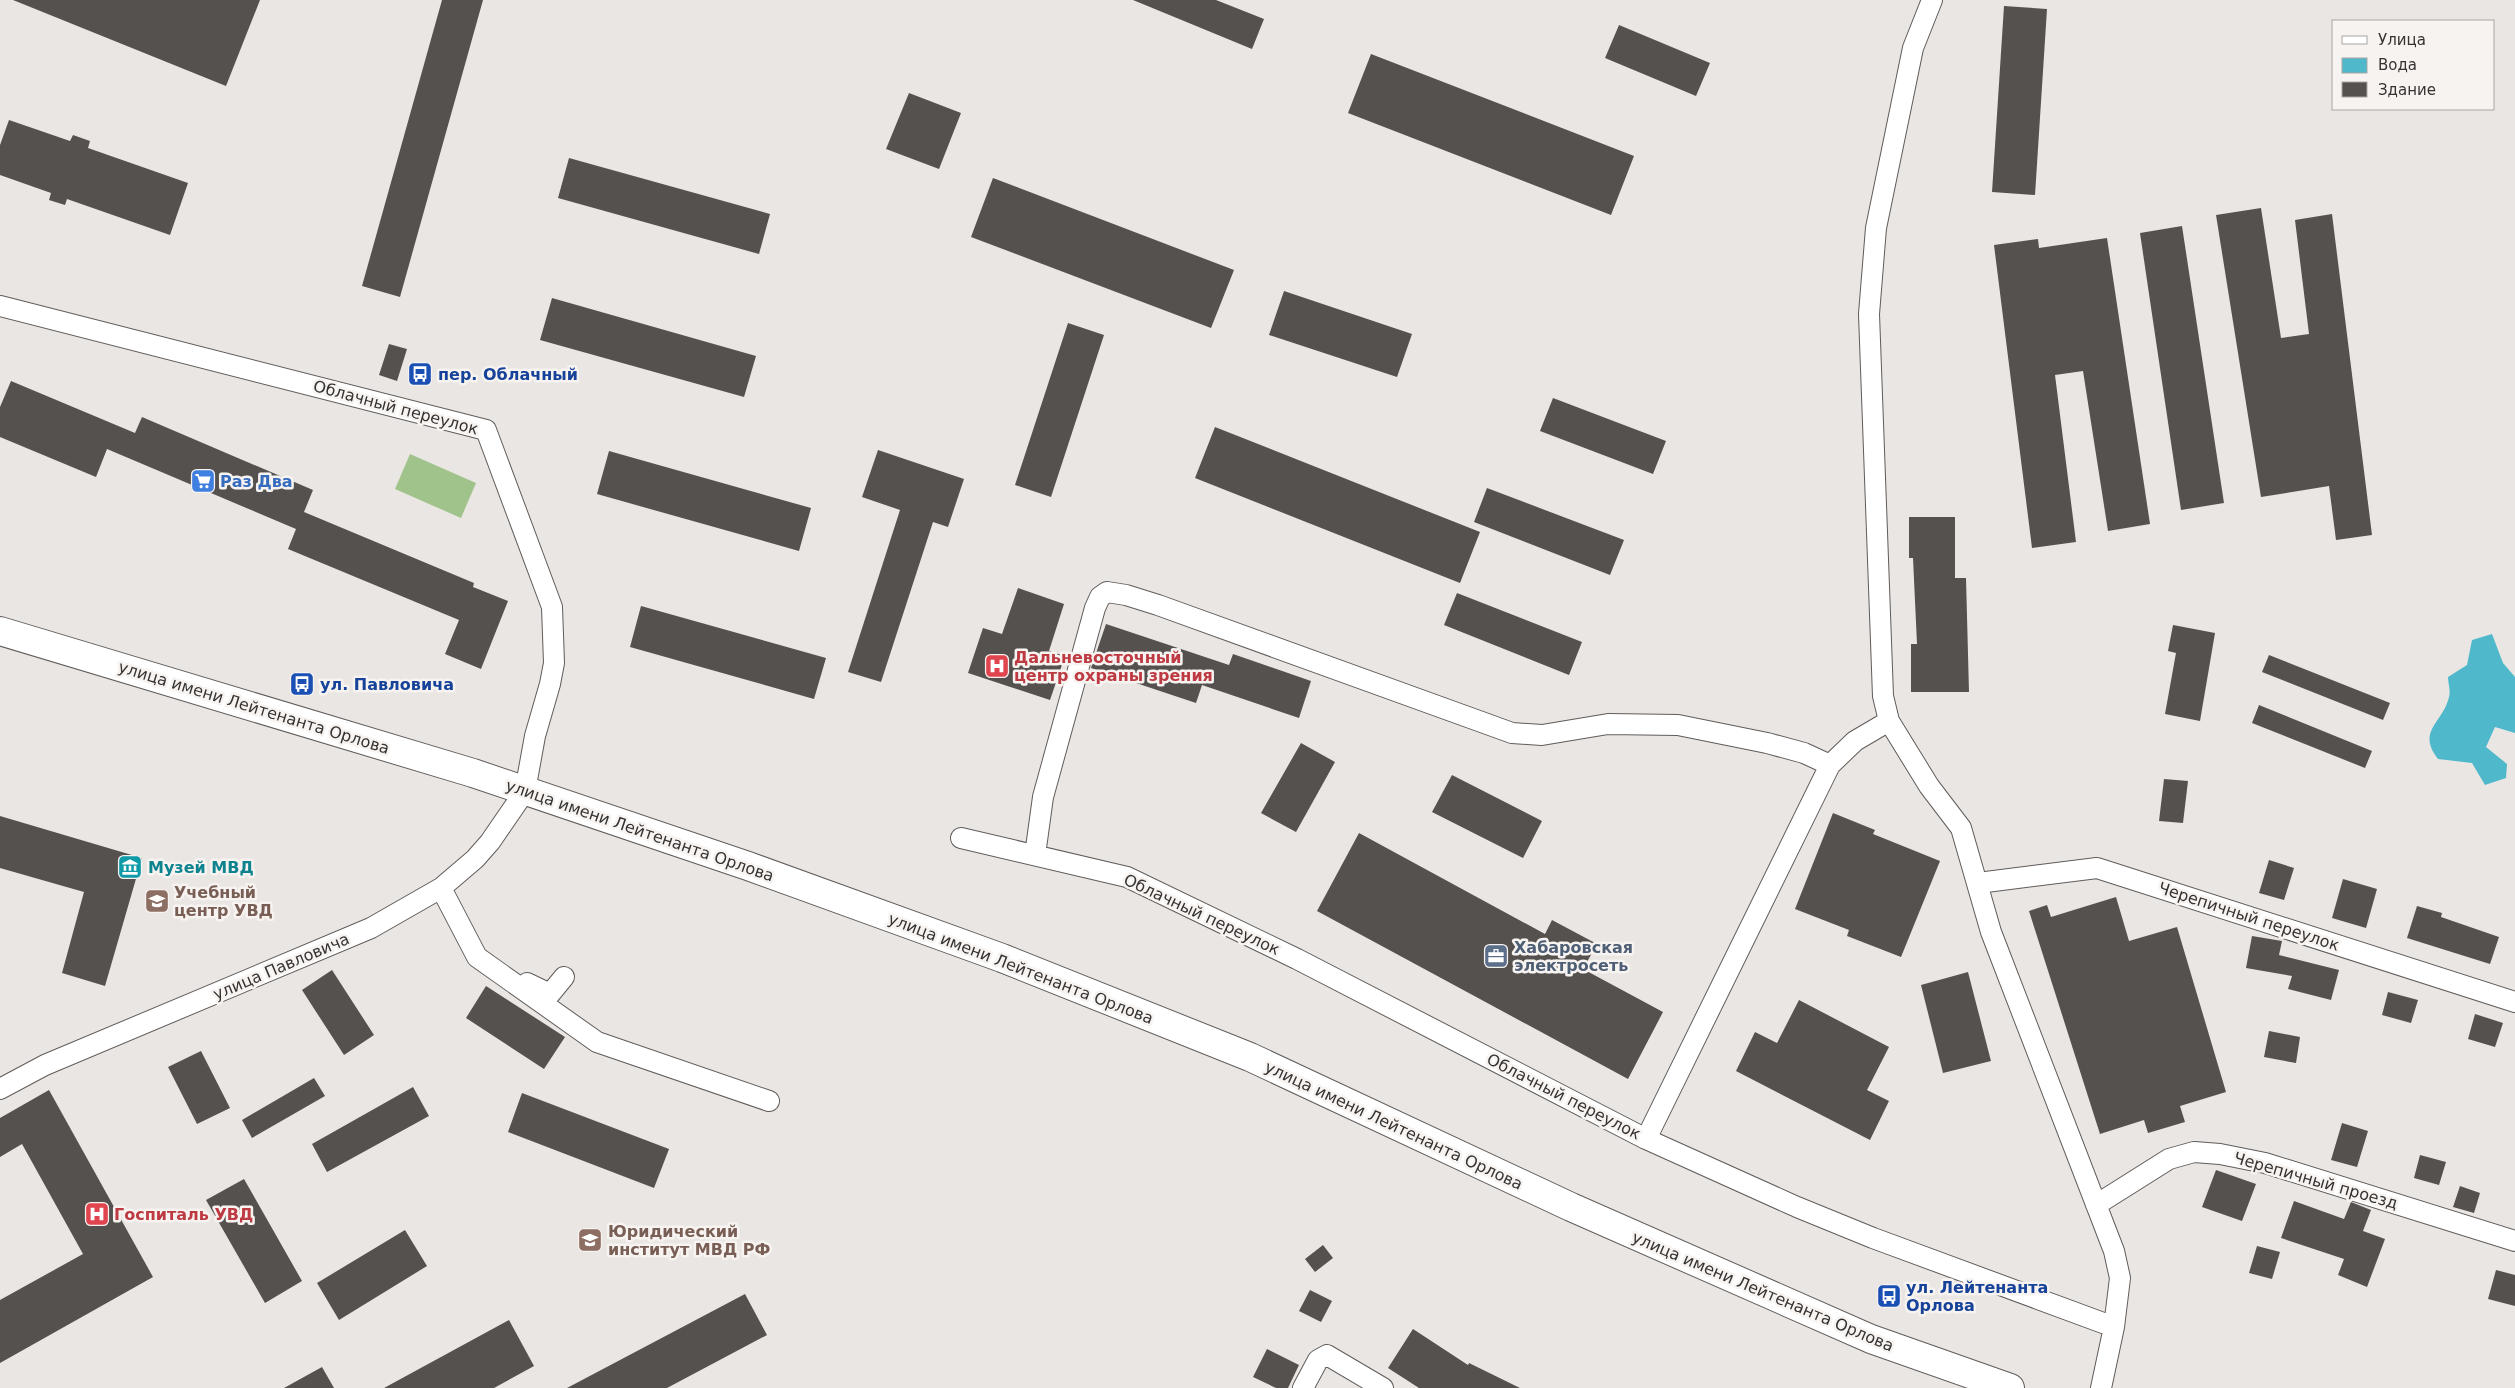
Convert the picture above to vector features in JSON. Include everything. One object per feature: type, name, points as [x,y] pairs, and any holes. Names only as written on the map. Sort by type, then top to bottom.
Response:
[{"type":"main road","name":"улица имени Лейтенанта Орлова","points":[[0,631],[472,773],[748,866],[1066,983],[1250,1058],[1588,1215],[1871,1339],[2010,1388]]},
{"type":"street","points":[[1932,0],[1913,48],[1876,228],[1869,314],[1883,696],[1889,721],[1929,786],[1961,828],[1991,932],[2114,1251],[2120,1278],[2114,1327],[2101,1388]]},
{"type":"street","name":"Облачный переулок","points":[[0,306],[486,430],[552,607],[554,663],[535,736],[525,791]]},
{"type":"street","points":[[1035,855],[1043,797],[1095,608],[1100,596],[1107,592],[1126,595],[1167,609],[1512,733],[1542,735],[1608,724],[1678,725],[1767,743],[1804,753],[1830,765]]},
{"type":"street","points":[[1646,1139],[1830,765],[1855,741],[1889,721]]},
{"type":"street","name":"улица Павловича","points":[[0,1089],[45,1065],[371,928],[441,888],[475,859],[490,842],[525,791]]},
{"type":"street","name":"Облачный переулок","points":[[961,838],[1127,877],[1298,959],[1646,1139],[1797,1207],[1873,1238],[2114,1327]]},
{"type":"street","name":"Черепичный переулок","points":[[1978,884],[2097,868],[2515,1002]]},
{"type":"street","points":[[441,888],[477,957],[597,1042],[769,1101]]},
{"type":"street","points":[[477,957],[550,994],[564,978]]},
{"type":"street","name":"Черепичный проезд","points":[[2096,1205],[2169,1159],[2194,1152],[2220,1154],[2265,1163],[2515,1241]]},
{"type":"street","points":[[1303,1388],[1318,1360],[1327,1355],[1382,1388]]},
{"type":"green space","points":[[410,454],[476,483],[461,518],[395,489]]},
{"type":"water","points":[[2492,634],[2503,663],[2515,677],[2515,733],[2495,727],[2486,747],[2507,764],[2506,778],[2485,785],[2472,763],[2438,759],[2432,749],[2430,734],[2442,714],[2449,697],[2448,677],[2467,665],[2472,640]]},
{"type":"building","points":[[13,0],[260,0],[226,86]]},
{"type":"building","points":[[442,0],[483,0],[400,297],[362,286]]},
{"type":"building","points":[[1133,0],[1216,0],[1264,19],[1252,49]]},
{"type":"building","points":[[2004,6],[2047,9],[2035,195],[1992,192]]},
{"type":"building","points":[[1619,25],[1710,63],[1696,96],[1605,58]]},
{"type":"building","points":[[1371,54],[1634,156],[1611,215],[1348,113]]},
{"type":"building","points":[[909,93],[961,113],[939,169],[886,149]]},
{"type":"building","points":[[9,120],[70,141],[73,135],[90,141],[88,148],[188,183],[170,235],[67,199],[65,205],[49,200],[51,193],[0,175],[0,145]]},
{"type":"building","points":[[569,158],[770,214],[759,254],[558,198]]},
{"type":"building","points":[[993,178],[1234,270],[1211,328],[971,237]]},
{"type":"building","points":[[2261,208],[2281,338],[2309,334],[2295,220],[2332,214],[2372,535],[2336,540],[2329,486],[2261,497],[2216,215]]},
{"type":"building","points":[[2182,226],[2224,503],[2181,510],[2140,233]]},
{"type":"building","points":[[2107,238],[2150,524],[2108,531],[2083,371],[2055,375],[2076,542],[2032,548],[1994,245],[2038,239],[2039,248]]},
{"type":"building","points":[[1284,291],[1412,334],[1397,377],[1269,335]]},
{"type":"building","points":[[552,298],[756,356],[744,397],[540,340]]},
{"type":"building","points":[[1068,323],[1104,335],[1051,497],[1015,485]]},
{"type":"building","points":[[389,344],[407,349],[397,381],[379,375]]},
{"type":"building","points":[[11,381],[135,433],[142,417],[313,490],[304,512],[474,583],[473,587],[508,601],[481,669],[445,654],[459,620],[288,549],[296,529],[107,449],[96,477],[0,437],[0,407]]},
{"type":"building","points":[[1553,398],[1666,441],[1653,474],[1540,431]]},
{"type":"building","points":[[1215,427],[1480,532],[1460,583],[1195,478]]},
{"type":"building","points":[[878,450],[964,479],[948,527],[933,522],[881,682],[848,672],[900,510],[862,497]]},
{"type":"building","points":[[609,451],[811,508],[799,551],[597,494]]},
{"type":"building","points":[[1487,488],[1624,540],[1610,575],[1474,522]]},
{"type":"building","points":[[1909,517],[1955,517],[1955,578],[1966,578],[1969,692],[1911,692],[1911,644],[1917,644],[1913,558],[1909,558]]},
{"type":"building","points":[[1018,588],[1064,604],[1049,651],[1065,656],[1050,700],[968,673],[983,628],[1002,634]]},
{"type":"building","points":[[1457,593],[1582,642],[1569,675],[1444,625]]},
{"type":"building","points":[[641,606],[826,658],[814,699],[630,647]]},
{"type":"building","points":[[1106,624],[1229,665],[1233,654],[1311,681],[1299,718],[1202,685],[1196,703],[1091,668]]},
{"type":"building","points":[[2173,625],[2215,633],[2200,721],[2165,714],[2176,653],[2168,651]]},
{"type":"building","points":[[2269,655],[2390,703],[2383,720],[2262,672]]},
{"type":"building","points":[[2259,705],[2372,751],[2365,768],[2252,723]]},
{"type":"building","points":[[1301,743],[1335,762],[1296,832],[1261,813]]},
{"type":"building","points":[[1452,775],[1542,821],[1523,858],[1432,812]]},
{"type":"building","points":[[2164,779],[2188,781],[2183,823],[2159,821]]},
{"type":"building","points":[[1833,813],[1875,830],[1873,834],[1940,861],[1901,957],[1847,936],[1849,930],[1795,909]]},
{"type":"building","points":[[0,816],[142,858],[105,986],[62,973],[84,892],[0,868]]},
{"type":"building","name":"Хабаровская электросеть","points":[[1359,833],[1545,934],[1552,920],[1597,944],[1583,969],[1663,1012],[1628,1079],[1317,911]]},
{"type":"building","points":[[2269,860],[2294,868],[2284,900],[2259,893]]},
{"type":"building","points":[[2343,879],[2377,889],[2366,928],[2332,918]]},
{"type":"building","points":[[2116,897],[2129,941],[2177,927],[2226,1092],[2180,1106],[2185,1122],[2148,1133],[2144,1120],[2100,1134],[2029,911],[2047,905],[2051,917]]},
{"type":"building","points":[[2417,906],[2442,913],[2441,917],[2499,937],[2490,964],[2407,938]]},
{"type":"building","points":[[2252,936],[2282,941],[2279,955],[2339,970],[2331,1000],[2288,989],[2292,976],[2246,968]]},
{"type":"building","points":[[332,970],[374,1035],[344,1055],[302,990]]},
{"type":"building","points":[[1968,972],[1991,1061],[1943,1073],[1921,985]]},
{"type":"building","points":[[486,986],[565,1037],[544,1069],[466,1018]]},
{"type":"building","points":[[2388,992],[2418,1000],[2411,1023],[2382,1015]]},
{"type":"building","points":[[1799,1000],[1889,1047],[1867,1090],[1889,1101],[1870,1140],[1736,1071],[1755,1032],[1777,1043]]},
{"type":"building","points":[[2475,1014],[2503,1023],[2495,1047],[2468,1039]]},
{"type":"building","points":[[2269,1031],[2300,1037],[2296,1063],[2264,1057]]},
{"type":"building","points":[[201,1051],[230,1108],[197,1124],[168,1067]]},
{"type":"building","points":[[314,1078],[325,1096],[252,1138],[242,1120]]},
{"type":"building","points":[[413,1087],[429,1116],[327,1172],[312,1144]]},
{"type":"building","points":[[49,1090],[153,1277],[0,1363],[0,1300],[83,1254],[22,1144],[0,1157],[0,1118]]},
{"type":"building","points":[[522,1093],[669,1149],[654,1188],[508,1132]]},
{"type":"building","points":[[2342,1123],[2368,1131],[2357,1167],[2331,1160]]},
{"type":"building","points":[[2420,1155],[2446,1162],[2439,1185],[2414,1178]]},
{"type":"building","points":[[2216,1170],[2256,1184],[2242,1221],[2202,1207]]},
{"type":"building","points":[[244,1179],[302,1281],[265,1303],[206,1200]]},
{"type":"building","points":[[2460,1186],[2480,1193],[2474,1213],[2453,1207]]},
{"type":"building","points":[[2294,1201],[2344,1219],[2351,1202],[2371,1210],[2363,1231],[2385,1239],[2367,1287],[2338,1275],[2344,1259],[2281,1238]]},
{"type":"building","points":[[405,1230],[427,1266],[339,1320],[317,1283]]},
{"type":"building","points":[[1323,1245],[1333,1258],[1315,1272],[1305,1259]]},
{"type":"building","points":[[2257,1246],[2280,1252],[2272,1279],[2249,1273]]},
{"type":"building","points":[[2496,1270],[2515,1275],[2515,1306],[2488,1299]]},
{"type":"building","points":[[1310,1290],[1332,1301],[1321,1322],[1299,1311]]},
{"type":"building","points":[[745,1294],[767,1335],[667,1388],[567,1388]]},
{"type":"building","points":[[509,1320],[534,1366],[494,1388],[384,1388]]},
{"type":"building","points":[[1413,1329],[1468,1365],[1469,1363],[1520,1388],[1419,1388],[1388,1368]]},
{"type":"building","points":[[1267,1349],[1299,1365],[1288,1388],[1276,1388],[1253,1377]]},
{"type":"building","points":[[322,1367],[334,1388],[284,1388]]},
{"type":"place","name":"пер. Облачный","points":[[420,374]]},
{"type":"place","name":"Раз Два","points":[[203,481]]},
{"type":"place","name":"Дальневосточный центр охраны зрения","points":[[997,666]]},
{"type":"place","name":"ул. Павловича","points":[[302,684]]},
{"type":"place","name":"Музей МВД","points":[[130,867]]},
{"type":"place","name":"Учебный центр УВД","points":[[157,901]]},
{"type":"place","name":"Хабаровская электросеть","points":[[1496,956]]},
{"type":"place","name":"Госпиталь УВД","points":[[97,1214]]},
{"type":"place","name":"Юридический институт МВД РФ","points":[[590,1240]]},
{"type":"place","name":"ул. Лейтенанта Орлова","points":[[1889,1296]]}]
